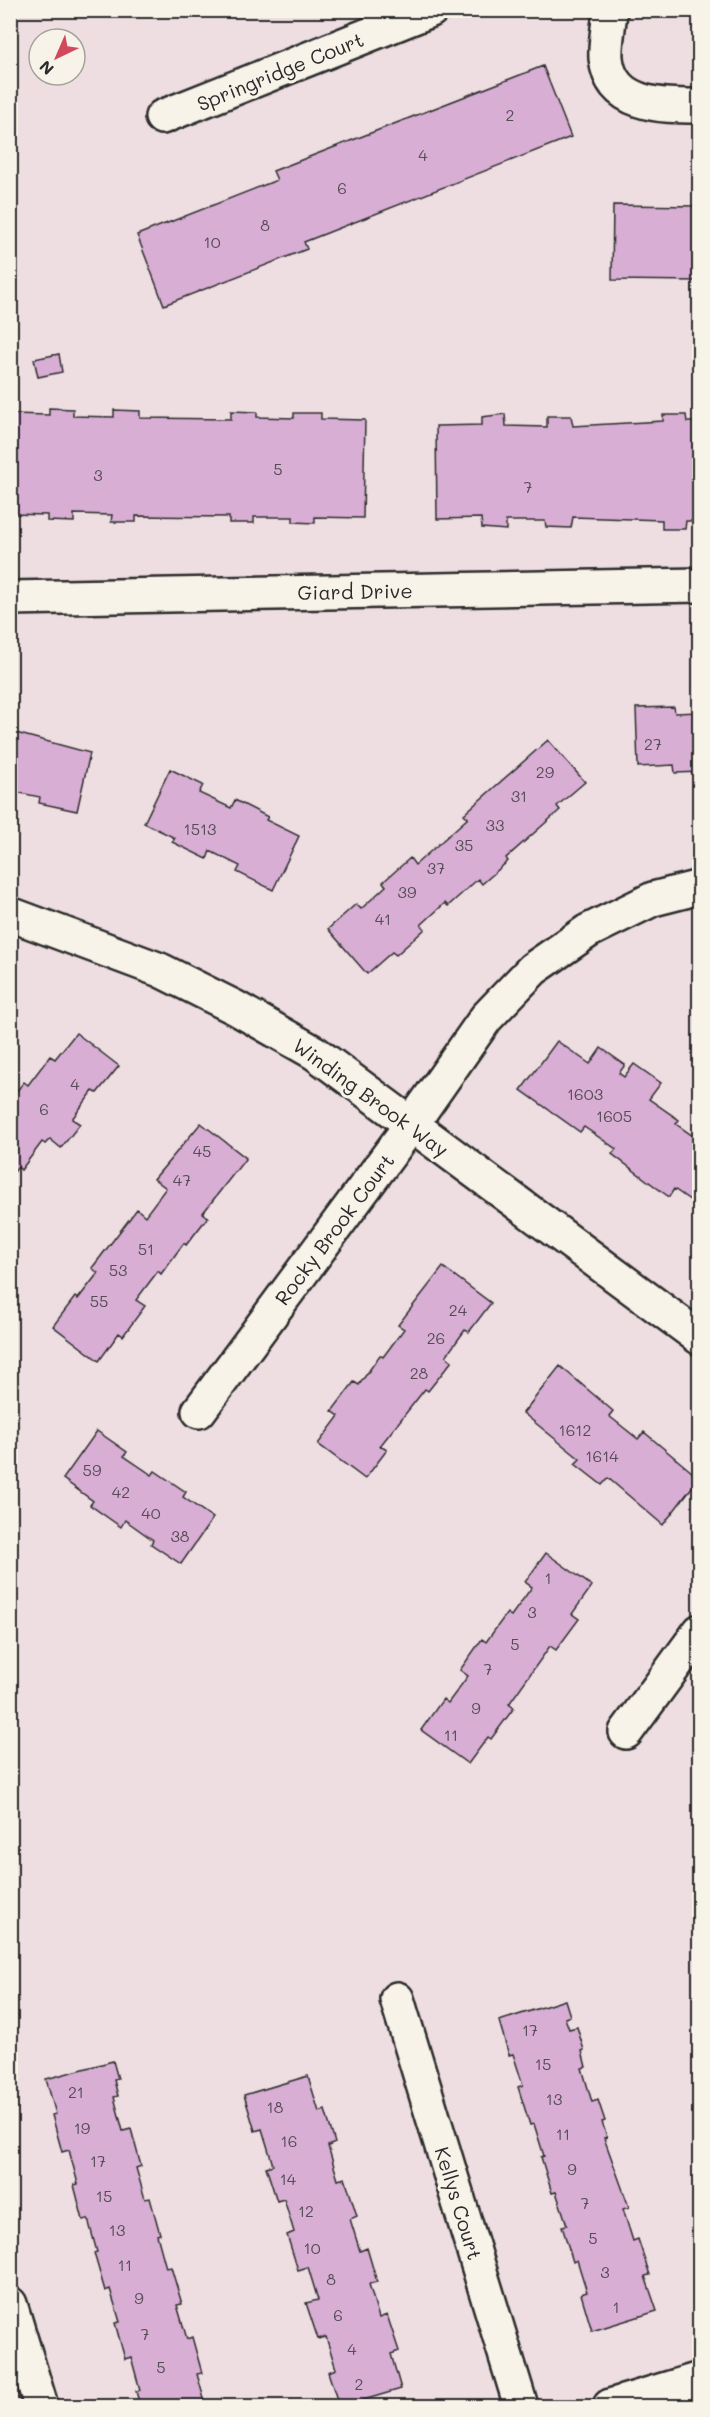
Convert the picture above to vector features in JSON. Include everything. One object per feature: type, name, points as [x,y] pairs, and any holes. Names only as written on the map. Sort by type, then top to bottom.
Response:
[{"type":"street","name":"Springridge Court","points":[[162,117],[431,10]]},
{"type":"street","points":[[610,10],[606,58],[612,77],[624,91],[638,100],[658,106],[699,106]]},
{"type":"street","name":"Giard Drive","points":[[10,598],[699,585]]},
{"type":"street","name":"Rocky Brook Court","points":[[199,1411],[411,1125],[486,1018],[533,969],[588,931],[653,899],[699,887]]},
{"type":"street","name":"Winding Brook Way","points":[[10,914],[160,970],[236,1008],[315,1053],[699,1338]]},
{"type":"street","points":[[626,1732],[699,1631]]},
{"type":"street","name":"Kellys Court","points":[[397,1999],[521,2406]]},
{"type":"street","points":[[10,2304],[41,2406]]},
{"type":"street","points":[[610,2406],[699,2379]]},
{"type":"building","points":[[543,66],[571,137],[304,242],[307,249],[164,305],[137,235],[277,180],[273,171]]},
{"type":"building","points":[[613,205],[700,206],[700,281],[612,280]]},
{"type":"building","points":[[59,354],[62,372],[38,377],[34,359]]},
{"type":"building","points":[[49,408],[73,409],[73,416],[114,417],[114,410],[140,411],[140,418],[231,419],[231,411],[257,412],[257,417],[294,418],[294,413],[321,413],[321,419],[365,420],[363,518],[315,517],[315,523],[293,522],[293,517],[254,517],[254,523],[229,523],[229,517],[136,516],[136,522],[111,522],[112,515],[74,514],[74,522],[47,521],[47,515],[10,514],[10,414],[49,415]]},
{"type":"building","points":[[505,414],[506,426],[547,427],[547,416],[571,416],[573,426],[663,421],[663,415],[686,415],[687,422],[700,422],[700,521],[686,521],[685,529],[662,529],[662,520],[573,517],[571,528],[546,527],[545,521],[506,521],[506,530],[482,528],[481,518],[437,519],[436,426],[482,425],[482,417]]},
{"type":"building","points":[[674,707],[675,713],[700,712],[700,772],[675,773],[674,765],[638,767],[636,708]]},
{"type":"building","points":[[16,733],[90,753],[77,811],[39,803],[40,797],[10,791],[10,742],[13,742]]},
{"type":"building","points":[[548,740],[585,782],[557,806],[560,810],[506,858],[508,861],[482,884],[478,879],[448,906],[445,903],[421,925],[425,929],[396,955],[392,952],[367,974],[328,929],[356,904],[361,909],[386,886],[383,882],[410,858],[415,865],[468,818],[464,814]]},
{"type":"building","points":[[170,769],[203,785],[199,793],[231,808],[235,800],[268,817],[266,820],[299,836],[273,890],[237,872],[240,866],[210,851],[207,859],[172,842],[175,838],[144,823]]},
{"type":"building","points":[[76,1033],[119,1066],[97,1093],[93,1091],[72,1119],[80,1124],[61,1148],[50,1139],[45,1144],[42,1142],[21,1170],[18,1167],[10,1177],[10,1099],[24,1082],[28,1085],[50,1056],[55,1059]]},
{"type":"building","points":[[557,1041],[590,1064],[601,1048],[625,1065],[619,1073],[624,1077],[634,1064],[661,1083],[649,1099],[679,1120],[676,1124],[700,1141],[700,1207],[674,1189],[669,1197],[612,1154],[616,1149],[584,1127],[580,1132],[521,1090]]},
{"type":"building","points":[[201,1123],[246,1158],[203,1213],[208,1217],[186,1245],[184,1243],[161,1274],[158,1271],[136,1300],[145,1306],[123,1336],[119,1333],[99,1361],[53,1326],[75,1297],[78,1299],[98,1273],[92,1268],[137,1209],[145,1216],[166,1188],[154,1179]]},
{"type":"building","points":[[443,1267],[491,1303],[469,1332],[465,1330],[446,1356],[452,1361],[428,1391],[425,1389],[380,1446],[387,1450],[365,1479],[318,1444],[339,1416],[332,1411],[354,1382],[359,1385],[380,1355],[383,1357],[404,1329],[398,1325]]},
{"type":"building","points":[[560,1366],[613,1411],[609,1416],[638,1439],[644,1432],[699,1478],[663,1525],[608,1478],[602,1485],[575,1464],[580,1459],[523,1413]]},
{"type":"building","points":[[97,1431],[127,1452],[124,1456],[152,1475],[155,1471],[186,1492],[183,1497],[213,1518],[181,1564],[151,1544],[153,1540],[125,1520],[121,1527],[90,1505],[93,1501],[63,1479]]},
{"type":"building","points":[[546,1553],[592,1586],[572,1614],[579,1619],[556,1650],[550,1646],[509,1704],[514,1708],[491,1739],[488,1737],[468,1764],[421,1730],[443,1699],[448,1703],[468,1676],[460,1670],[482,1639],[486,1642],[507,1613],[511,1616],[532,1587],[525,1582]]},
{"type":"building","points":[[565,2000],[570,2016],[565,2018],[569,2029],[577,2027],[584,2050],[582,2051],[586,2067],[582,2068],[592,2102],[598,2100],[605,2121],[602,2122],[607,2137],[604,2138],[629,2207],[623,2209],[633,2241],[638,2239],[650,2275],[645,2276],[657,2311],[592,2331],[581,2294],[587,2292],[577,2260],[573,2262],[562,2226],[567,2225],[556,2192],[552,2193],[534,2124],[530,2125],[518,2087],[523,2085],[513,2054],[509,2055],[499,2021]]},
{"type":"building","points":[[113,2061],[118,2079],[114,2080],[118,2096],[114,2097],[123,2131],[131,2129],[141,2166],[136,2168],[145,2199],[150,2198],[166,2268],[171,2267],[182,2304],[177,2305],[187,2339],[192,2337],[202,2373],[197,2374],[206,2406],[140,2406],[136,2391],[140,2390],[131,2357],[125,2359],[115,2323],[120,2322],[110,2289],[105,2291],[94,2253],[97,2252],[88,2219],[83,2220],[74,2185],[78,2184],[69,2150],[62,2152],[52,2115],[56,2114],[46,2079]]},
{"type":"building","points":[[308,2076],[319,2112],[325,2110],[335,2143],[328,2146],[338,2180],[345,2178],[357,2216],[350,2219],[360,2251],[367,2248],[377,2282],[369,2284],[379,2318],[387,2315],[399,2351],[391,2354],[401,2389],[343,2406],[339,2406],[328,2372],[336,2369],[326,2337],[318,2339],[306,2303],[318,2300],[308,2267],[298,2270],[287,2235],[294,2232],[284,2199],[277,2201],[266,2167],[273,2165],[262,2129],[255,2131],[244,2095]]}]
